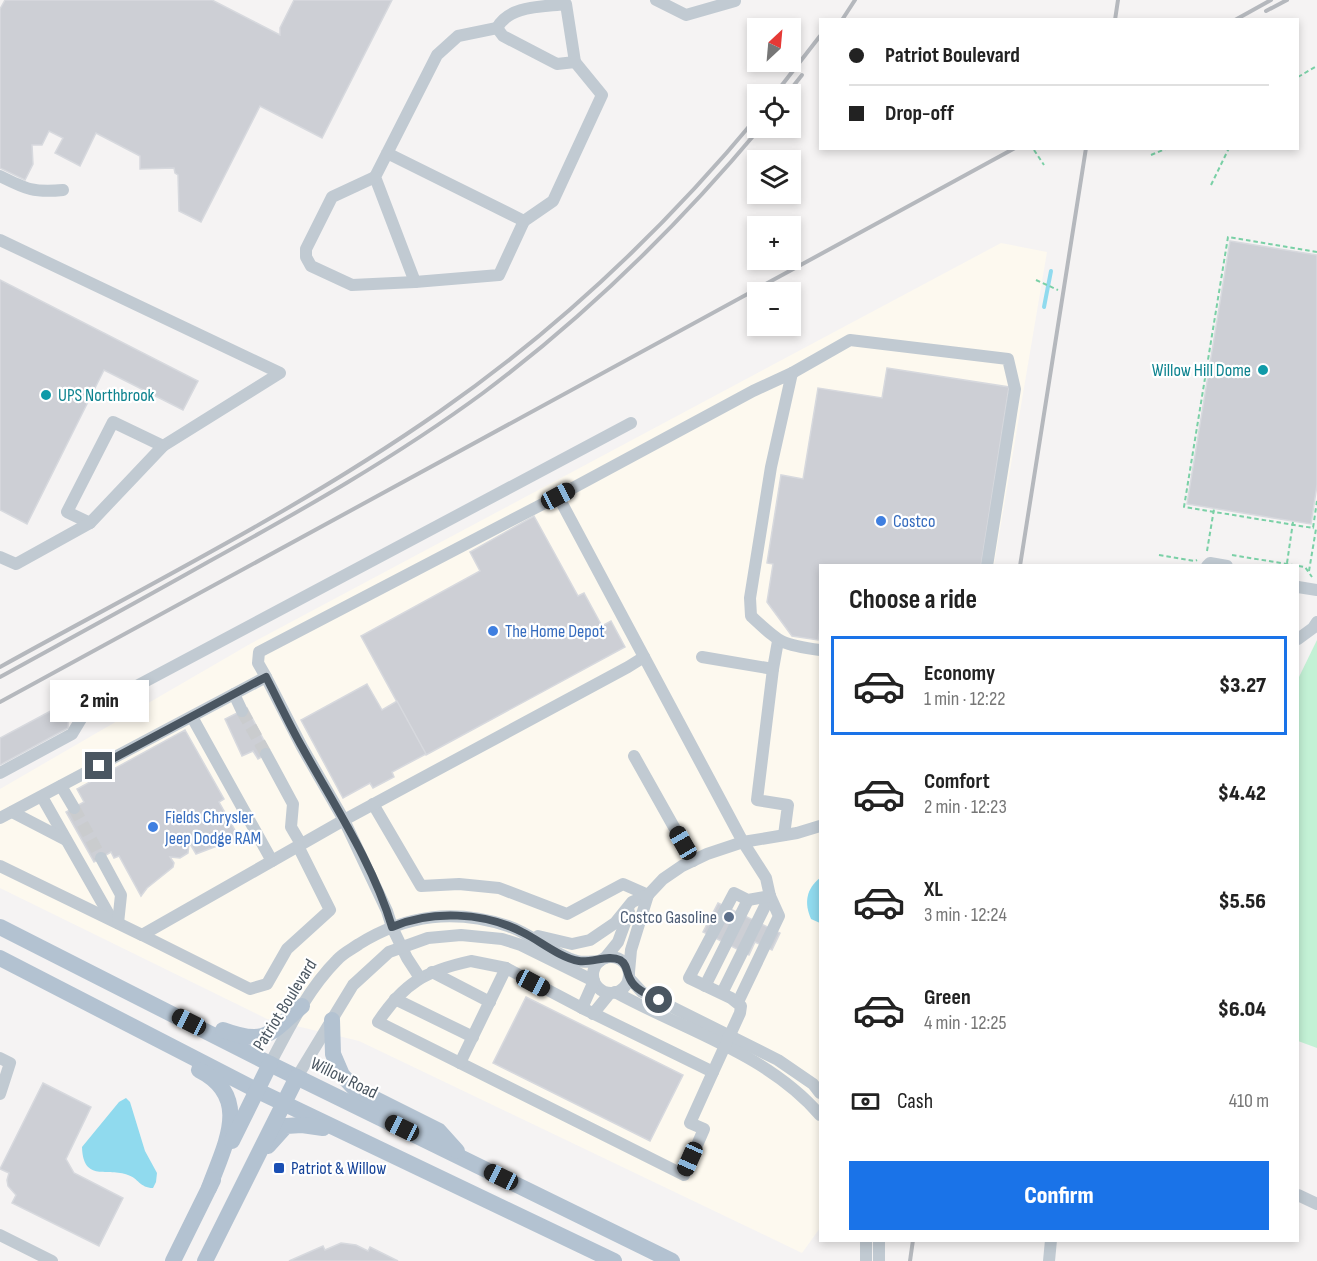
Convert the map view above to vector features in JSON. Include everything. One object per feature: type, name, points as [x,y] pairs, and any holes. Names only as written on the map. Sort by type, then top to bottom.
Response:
[{"type":"main road","name":"Willow Road","points":[[0,927],[270,1064],[672,1261]]},
{"type":"main road","points":[[32,942],[63,953],[193,1019],[238,1036],[255,1039],[269,1035],[302,1006]]},
{"type":"main road","points":[[2,960],[256,1090],[614,1261]]},
{"type":"main road","points":[[2,960],[73,1006],[205,1073],[224,1091],[230,1102],[230,1126],[209,1188]]},
{"type":"main road","points":[[332,1020],[333,1054],[342,1075],[355,1089],[439,1131],[464,1159]]},
{"type":"main road","name":"Patriot Boulevard","points":[[173,1261],[270,1064]]},
{"type":"main road","name":"Patriot Boulevard","points":[[205,1261],[297,1077]]},
{"type":"main road","points":[[253,1162],[286,1126],[316,1126],[350,1135]]},
{"type":"street","points":[[656,0],[686,15],[735,1]]},
{"type":"street","points":[[565,1],[575,62],[602,95],[553,201],[524,221],[500,274],[352,285],[311,267],[306,257],[306,249],[332,197],[375,177],[437,55],[458,36],[497,28],[501,20],[516,11],[565,1]]},
{"type":"street","points":[[497,28],[503,36],[557,64],[575,62]]},
{"type":"street","points":[[387,153],[524,221]]},
{"type":"street","points":[[0,176],[22,188],[40,192],[63,190]]},
{"type":"street","points":[[375,177],[415,282]]},
{"type":"street","points":[[0,240],[280,373],[163,446],[90,523],[16,564],[0,556]]},
{"type":"street","points":[[420,978],[402,948],[344,820],[258,663],[260,652],[753,391],[792,374],[850,340],[1008,359],[1015,389],[987,564]]},
{"type":"street","points":[[792,374],[771,467],[750,598],[751,616],[778,641],[790,646],[819,650]]},
{"type":"street","points":[[90,523],[67,512],[113,422],[163,446]]},
{"type":"street","points":[[0,773],[72,734],[84,714],[631,423]]},
{"type":"street","points":[[558,496],[743,842],[766,878],[770,896],[779,916],[738,1002]]},
{"type":"street","points":[[1209,564],[1229,560]]},
{"type":"street","points":[[1299,638],[1317,622]]},
{"type":"street","points":[[778,641],[756,800],[788,805],[784,835]]},
{"type":"street","points":[[142,935],[344,820],[644,657]]},
{"type":"street","points":[[702,657],[773,669]]},
{"type":"street","points":[[0,818],[266,677]]},
{"type":"street","points":[[234,694],[242,711]]},
{"type":"street","points":[[192,717],[272,861]]},
{"type":"street","points":[[0,866],[250,989],[267,984],[287,949],[330,910],[291,827],[292,804],[266,754]]},
{"type":"street","points":[[634,756],[693,861]]},
{"type":"street","points":[[61,786],[74,808]]},
{"type":"street","points":[[42,796],[115,921]]},
{"type":"street","points":[[374,804],[421,886],[459,884],[499,888],[567,914],[623,884],[648,895]]},
{"type":"street","points":[[12,812],[66,840]]},
{"type":"street","points":[[523,932],[572,944],[590,940],[615,923],[632,902],[648,895],[663,879],[693,861],[743,842],[819,826]]},
{"type":"street","points":[[101,858],[121,895],[115,921]]},
{"type":"street","points":[[713,1072],[587,1011],[506,968],[471,961],[441,968],[420,978],[395,999],[378,1022],[684,1175],[704,1129],[690,1123],[740,1013],[741,1006],[722,993],[689,978],[734,893],[748,900],[770,896]]},
{"type":"street","points":[[587,1011],[624,987],[629,975],[631,950],[648,895]]},
{"type":"street","points":[[722,993],[770,896]]},
{"type":"street","points":[[705,986],[748,900]]},
{"type":"street","points":[[587,1011],[594,981],[594,970],[618,942],[632,902]]},
{"type":"street","name":"Patriot Boulevard","points":[[270,1064],[302,1006],[338,958],[372,937],[403,922],[438,916],[463,916],[494,922],[523,932],[541,944],[579,962],[610,957],[620,960],[642,992],[726,1040],[788,1083],[819,1114]]},
{"type":"street","name":"Patriot Boulevard","points":[[297,1077],[353,985],[389,952],[428,938],[461,935],[489,936],[521,945],[594,981],[600,989],[778,1060],[813,1084],[819,1092]]},
{"type":"street","points":[[460,1063],[506,968]]},
{"type":"street","points":[[432,972],[490,1002]]},
{"type":"street","points":[[395,999],[472,1036]]},
{"type":"street","points":[[0,1058],[10,1063],[0,1094]]},
{"type":"street","points":[[1299,1195],[1317,1204]]},
{"type":"street","points":[[0,1235],[52,1261]]},
{"type":"street","points":[[866,1242],[866,1261]]},
{"type":"street","points":[[879,1242],[879,1261]]},
{"type":"street","points":[[1049,1261],[1051,1242]]},
{"type":"path","points":[[1299,76],[1317,66]]},
{"type":"path","points":[[1034,150],[1044,165]]},
{"type":"path","points":[[1151,155],[1163,150]]},
{"type":"path","points":[[1211,185],[1228,150]]},
{"type":"path","points":[[1306,585],[1316,529],[1293,523],[1184,507],[1228,237],[1317,252]]},
{"type":"path","points":[[1036,280],[1058,290]]},
{"type":"path","points":[[1312,528],[1317,501]]},
{"type":"path","points":[[1159,555],[1195,561],[1207,551],[1214,510]]},
{"type":"path","points":[[1229,560],[1287,564],[1293,523]]},
{"type":"path","points":[[1299,566],[1305,567],[1309,572]]},
{"type":"shaded area","points":[[1001,243],[1047,252],[994,564],[819,564],[819,1229],[802,1253],[359,1041],[267,1019],[0,888],[0,789],[250,644]]},
{"type":"green space","points":[[1317,640],[1317,1048],[1299,1041],[1299,677]]},
{"type":"water","points":[[819,879],[819,923],[811,919],[807,907],[809,892]]},
{"type":"water","points":[[126,1098],[130,1102],[145,1151],[157,1173],[153,1188],[145,1186],[128,1175],[92,1170],[83,1158],[82,1147],[119,1102]]},
{"type":"building","points":[[5,0],[212,0],[280,35],[280,28],[294,0],[392,0],[322,138],[260,106],[201,222],[179,211],[178,175],[174,168],[140,169],[140,156],[96,133],[80,166],[55,153],[63,138],[49,131],[42,145],[32,145],[33,164],[25,180],[0,168],[0,9]]},
{"type":"building","name":"Willow Hill Dome","points":[[1230,241],[1317,255],[1317,485],[1311,524],[1187,504]]},
{"type":"building","name":"UPS Northbrook","points":[[0,280],[198,381],[183,410],[104,370],[27,524],[0,510]]},
{"type":"building","name":"Costco","points":[[887,368],[1009,387],[981,564],[819,564],[818,640],[792,636],[767,602],[773,564],[767,563],[781,475],[803,479],[818,388],[882,398]]},
{"type":"building","name":"The Home Depot","points":[[534,516],[578,596],[584,593],[602,626],[611,621],[625,647],[426,755],[361,636],[480,571],[470,552]]},
{"type":"building","points":[[367,684],[382,710],[397,701],[426,754],[392,772],[394,777],[373,788],[370,783],[343,798],[301,720]]},
{"type":"building","points":[[60,706],[68,719],[68,728],[0,765],[0,738]]},
{"type":"building","points":[[247,708],[270,752],[258,759],[253,751],[242,756],[225,719]]},
{"type":"building","name":"Fields Chrysler Jeep Dodge RAM","points":[[185,730],[224,799],[219,802],[241,841],[225,843],[196,854],[189,842],[188,853],[180,858],[170,857],[174,863],[173,867],[147,888],[141,896],[119,856],[114,858],[111,852],[94,862],[66,812],[84,802],[77,789]]},
{"type":"building","name":"Costco Gasoline","points":[[718,903],[780,933],[772,950],[755,942],[749,955],[703,932]]},
{"type":"building","points":[[526,997],[683,1075],[650,1141],[493,1063]]},
{"type":"building","points":[[43,1083],[91,1107],[66,1159],[74,1173],[123,1198],[99,1246],[12,1203],[16,1195],[8,1186],[9,1173],[0,1169]]},
{"type":"building","points":[[341,1243],[356,1245],[368,1251],[370,1247],[398,1261],[289,1261],[323,1246],[325,1250]]},
{"type":"waterway","points":[[1044,307],[1051,271]]},
{"type":"tunnel","points":[[242,711],[266,754]]},
{"type":"tunnel","points":[[74,808],[101,858]]},
{"type":"railway","points":[[843,18],[855,0]]},
{"type":"railway","points":[[1115,18],[1118,0]]},
{"type":"railway","points":[[1239,18],[1271,0]]},
{"type":"railway","points":[[1266,11],[1287,0]]},
{"type":"railway","points":[[783,84],[819,37]]},
{"type":"railway","points":[[795,84],[802,75]]},
{"type":"railway","points":[[0,667],[278,514],[439,412],[526,346],[608,275],[686,198],[747,129]]},
{"type":"railway","points":[[0,677],[313,503],[450,417],[521,364],[594,301],[697,200],[751,138]]},
{"type":"railway","points":[[0,702],[1011,150]]},
{"type":"railway","points":[[1020,564],[1086,150]]},
{"type":"railway","points":[[910,1261],[913,1242]]},
{"type":"place","name":"Willow Hill Dome","points":[[1263,370]]},
{"type":"place","name":"UPS Northbrook","points":[[46,395]]},
{"type":"place","name":"Costco","points":[[881,521]]},
{"type":"place","name":"The Home Depot","points":[[493,631]]},
{"type":"place","name":"Fields Chrysler Jeep Dodge RAM","points":[[153,827]]},
{"type":"place","name":"Costco Gasoline","points":[[729,917]]},
{"type":"place","name":"Patriot & Willow","points":[[279,1168]]},
{"type":"route","points":[[99,766],[266,677],[302,747],[344,820],[387,911],[392,927],[403,922],[438,916],[463,916],[494,922],[523,932],[541,944],[579,962],[600,961],[610,957],[620,960],[627,968],[629,978],[633,983],[642,992],[659,1000]]}]
